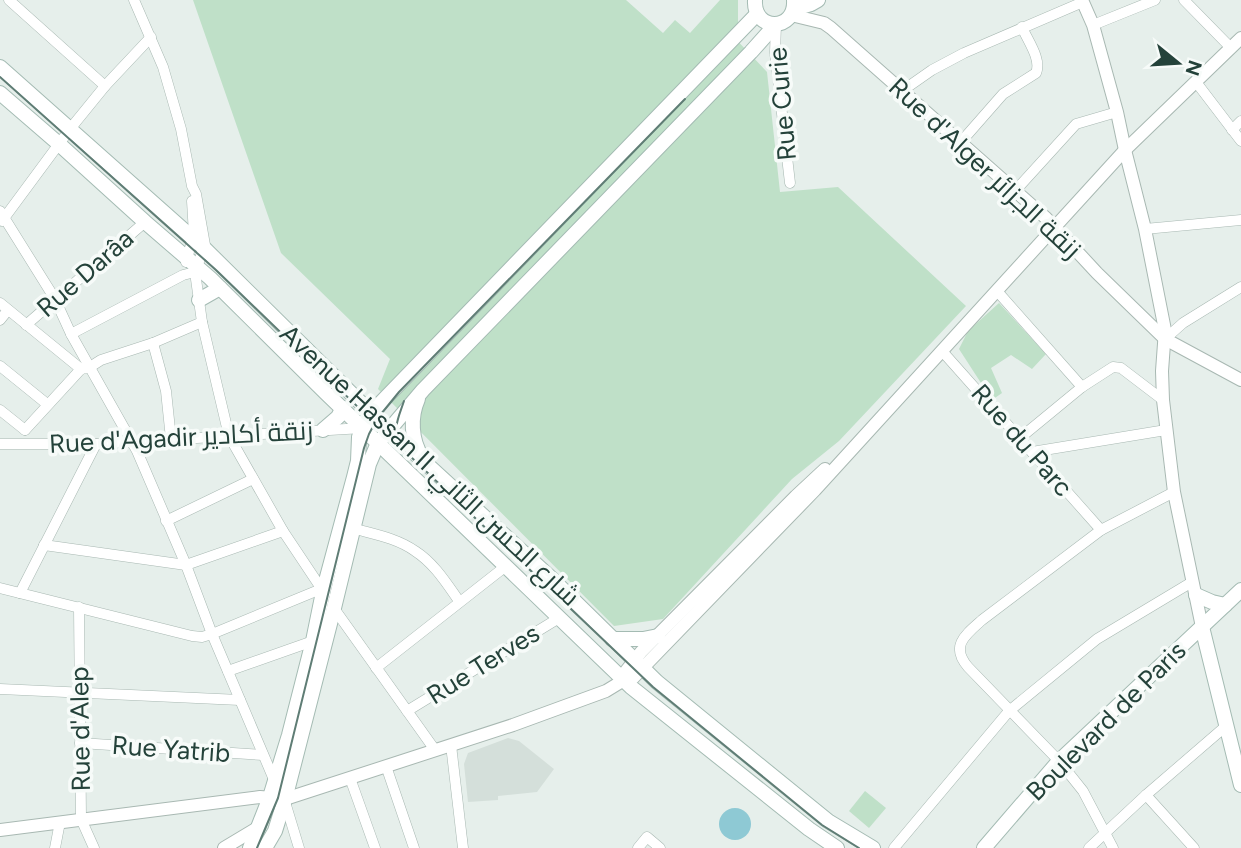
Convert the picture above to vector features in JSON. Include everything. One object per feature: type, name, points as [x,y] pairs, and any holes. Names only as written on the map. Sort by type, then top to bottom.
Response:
[{"type":"main road","points":[[265,848],[275,831],[278,798],[319,640],[322,590],[358,461],[359,437],[371,413],[756,7],[765,22],[776,24],[785,21],[793,8],[818,0]]},
{"type":"main road","points":[[250,848],[259,827],[278,798],[275,782],[319,640],[334,608],[369,464],[378,443],[423,390],[776,24]]},
{"type":"main road","name":"Avenue Hassan II شارع الحسن الثاني","points":[[0,67],[205,249],[371,413],[553,580],[638,665],[828,821],[873,848]]},
{"type":"main road","name":"Avenue Hassan II شارع الحسن الثاني","points":[[0,93],[220,288],[624,680],[809,829],[837,848]]},
{"type":"main road","points":[[199,300],[220,288]]},
{"type":"main road","points":[[423,390],[416,404],[412,424],[418,453],[429,466]]},
{"type":"main road","points":[[323,430],[338,417],[343,408]]},
{"type":"main road","points":[[1194,589],[1212,602],[1225,604]]},
{"type":"main road","name":"Boulevard de Paris","points":[[984,848],[1059,761],[1241,590]]},
{"type":"main road","points":[[1202,627],[1241,785]]},
{"type":"main road","points":[[612,639],[658,636]]},
{"type":"street","points":[[9,0],[105,86]]},
{"type":"street","points":[[71,334],[183,275],[205,249],[200,211],[192,187],[178,118],[163,67],[134,0]]},
{"type":"street","points":[[1093,25],[1155,0]]},
{"type":"street","points":[[1184,0],[1231,48]]},
{"type":"street","points":[[902,91],[950,60],[1083,1],[1093,25],[1117,112],[1145,229],[1165,330],[1162,371],[1166,430],[1174,492],[1202,627]]},
{"type":"street","name":"Rue d'Alger زنقة الجزائر","points":[[793,8],[824,23],[1016,190],[1056,227],[1097,273],[1165,339],[1241,380]]},
{"type":"street","name":"Rue Curie","points":[[776,24],[775,53],[789,183]]},
{"type":"street","points":[[960,143],[1003,93],[1038,70],[1038,62],[1021,27]]},
{"type":"street","points":[[151,37],[105,86],[1,218],[55,299],[85,368],[132,441],[275,782]]},
{"type":"street","points":[[638,665],[947,355],[997,291],[1125,150],[1241,38]]},
{"type":"street","points":[[1196,82],[1241,141]]},
{"type":"street","points":[[1016,190],[1076,124],[1117,112]]},
{"type":"street","points":[[1232,130],[1241,121]]},
{"type":"street","points":[[192,187],[193,266],[202,322],[229,436],[283,531],[435,750]]},
{"type":"street","points":[[1145,229],[1241,220]]},
{"type":"street","name":"Rue Darâa","points":[[26,325],[145,222]]},
{"type":"street","points":[[183,275],[193,266]]},
{"type":"street","points":[[1165,339],[1183,323],[1241,287]]},
{"type":"street","points":[[997,291],[1082,387]]},
{"type":"street","points":[[0,320],[4,307],[85,368]]},
{"type":"street","points":[[24,444],[25,430],[47,404],[85,368],[202,322]]},
{"type":"street","points":[[153,343],[166,391],[171,439]]},
{"type":"street","name":"Rue du Parc","points":[[947,355],[1101,530]]},
{"type":"street","points":[[0,366],[47,404]]},
{"type":"street","points":[[1020,438],[1082,387],[1109,369],[1118,367],[1163,400]]},
{"type":"street","points":[[0,410],[25,430]]},
{"type":"street","name":"Rue d'Agadir زنقة أكادير","points":[[0,444],[96,444],[363,428]]},
{"type":"street","points":[[1032,452],[1166,430]]},
{"type":"street","points":[[0,830],[278,798],[350,778],[513,725],[606,691],[624,680],[634,678],[638,665],[658,636],[809,482],[866,434]]},
{"type":"street","points":[[20,593],[96,444]]},
{"type":"street","points":[[166,521],[253,479]]},
{"type":"street","points":[[1113,848],[1083,791],[1059,761],[964,663],[960,650],[964,637],[982,621],[1101,530],[1174,492]]},
{"type":"street","points":[[352,528],[388,538],[417,551],[439,573],[459,601]]},
{"type":"street","points":[[44,545],[186,565],[283,531]]},
{"type":"street","points":[[376,668],[506,566]]},
{"type":"street","points":[[0,588],[202,637],[322,590]]},
{"type":"street","points":[[894,848],[1009,711],[1097,639],[1194,589]]},
{"type":"street","name":"Rue d'Alep","points":[[79,607],[81,819],[94,848]]},
{"type":"street","name":"Rue Terves","points":[[407,711],[559,618]]},
{"type":"street","points":[[228,671],[319,640]]},
{"type":"street","points":[[0,689],[240,700]]},
{"type":"street","points":[[1089,848],[1226,726]]},
{"type":"street","name":"Rue Yatrib","points":[[80,743],[263,755]]},
{"type":"street","points":[[451,745],[463,848]]},
{"type":"street","points":[[386,766],[414,848]]},
{"type":"street","points":[[350,778],[375,848]]},
{"type":"street","points":[[1146,795],[1194,848]]},
{"type":"street","points":[[278,798],[299,848]]},
{"type":"street","points":[[55,848],[60,822]]},
{"type":"street","points":[[224,848],[259,827]]},
{"type":"street","points":[[638,848],[646,838],[660,848]]},
{"type":"shaded area","points":[[508,738],[519,741],[554,769],[537,792],[498,796],[498,800],[468,802],[464,764],[468,753]]},
{"type":"green space","points":[[193,0],[626,0],[663,33],[675,20],[690,33],[720,0],[738,0],[738,24],[730,33],[767,72],[780,192],[838,187],[966,306],[839,441],[792,479],[663,619],[614,626],[378,389],[390,359],[281,253]]},
{"type":"green space","points":[[999,303],[1046,354],[1032,369],[1011,355],[991,368],[1002,393],[992,400],[959,349],[968,331]]},
{"type":"green space","points":[[865,791],[886,808],[869,828],[849,811]]},
{"type":"water","points":[[735,808],[746,813],[751,824],[746,835],[735,840],[724,835],[719,824],[724,813]]},
{"type":"tram line","points":[[0,77],[216,270],[653,687],[822,825],[859,848]]},
{"type":"tram line","points":[[257,848],[278,798],[364,448],[377,419],[399,392],[685,99]]},
{"type":"tram line","points":[[401,446],[396,429],[404,401]]}]
